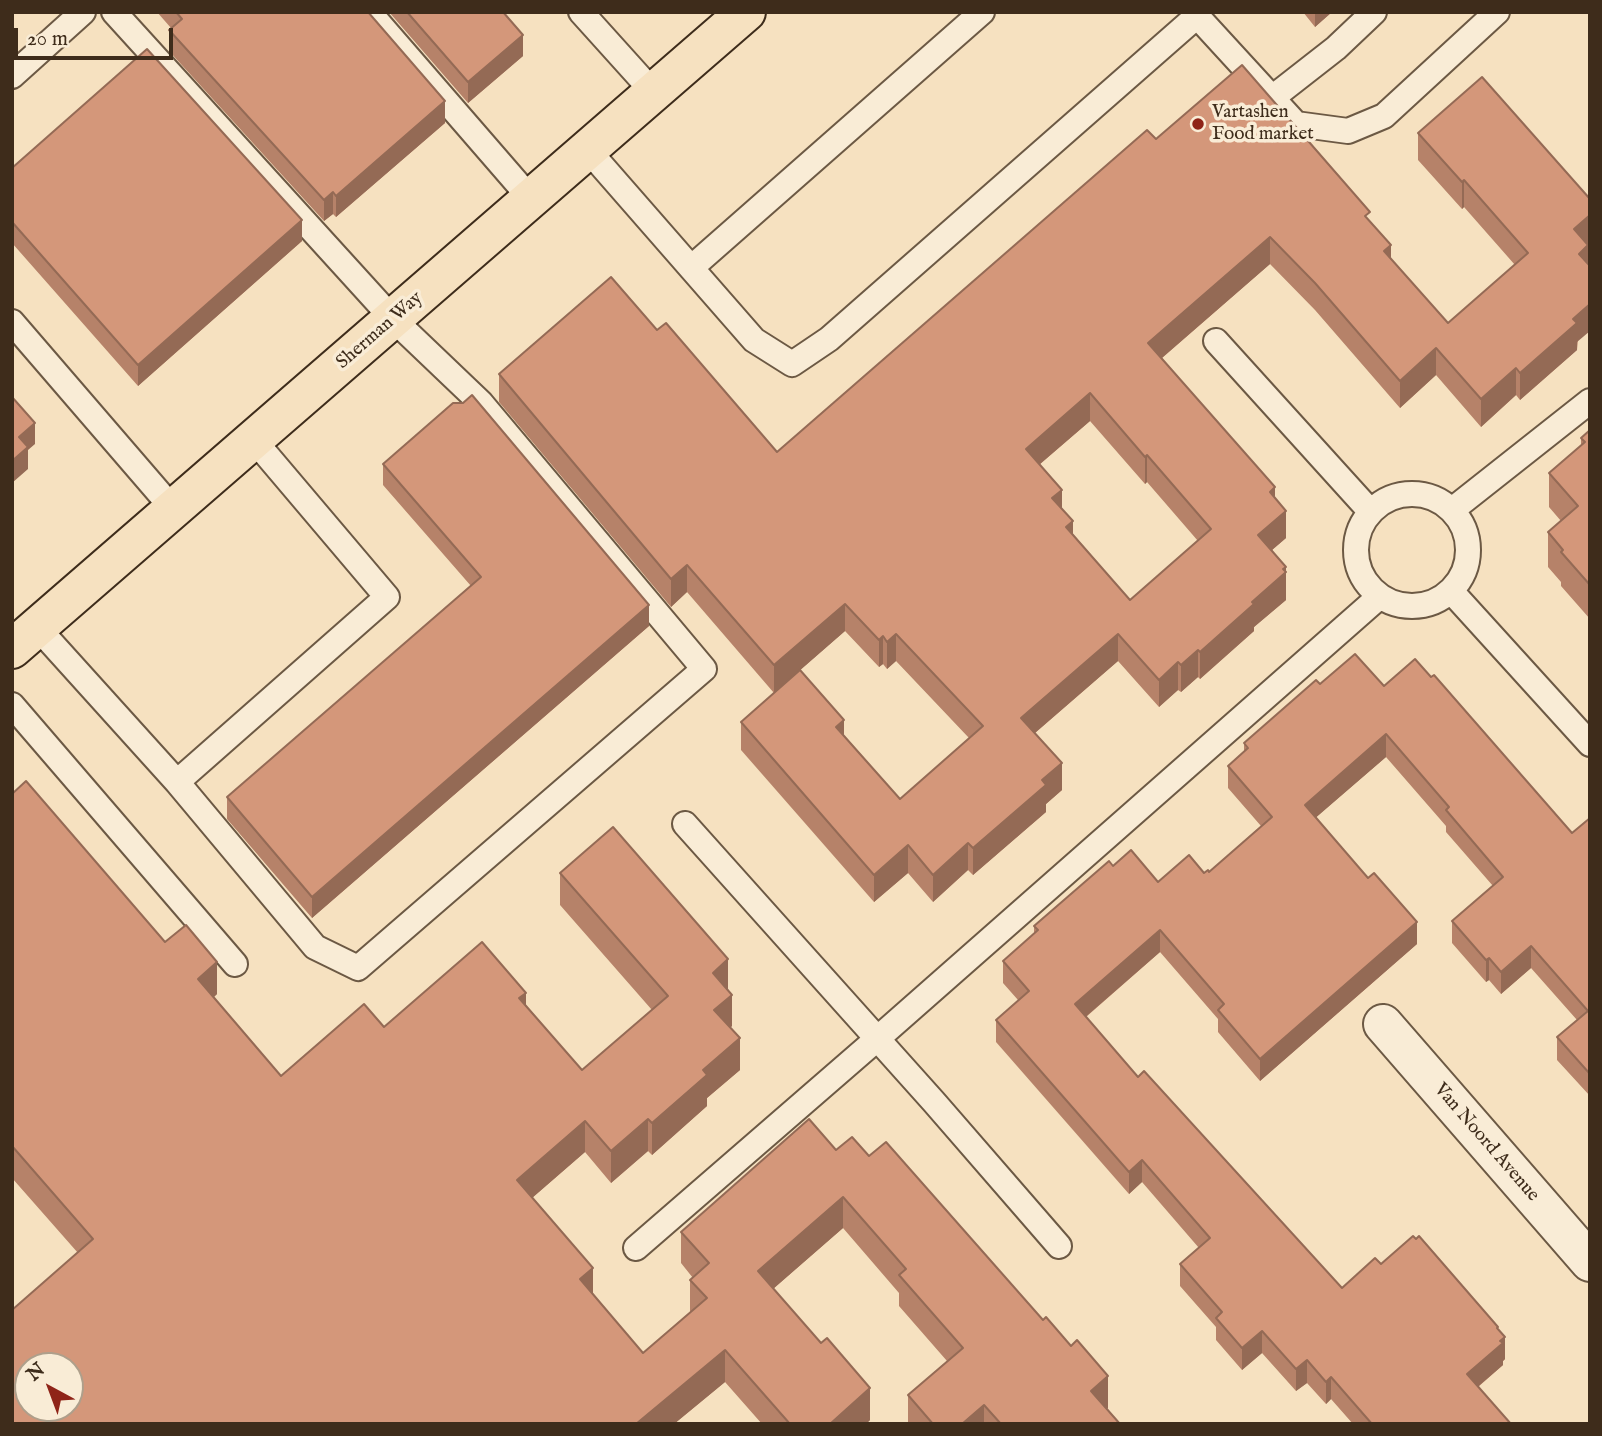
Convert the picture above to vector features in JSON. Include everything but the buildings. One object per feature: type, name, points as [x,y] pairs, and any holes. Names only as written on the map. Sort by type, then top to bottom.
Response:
[{"type":"main road","name":"Sherman Way","points":[[25,638],[746,12]]},
{"type":"street","name":"Van Noord Avenue","points":[[1383,1024],[1590,1262]]},
{"type":"lane","points":[[12,76],[83,12]]},
{"type":"lane","points":[[25,638],[177,782],[315,947],[359,968],[704,668],[481,403],[393,319],[114,12]]},
{"type":"lane","points":[[369,12],[531,199]]},
{"type":"lane","points":[[582,12],[654,93]]},
{"type":"lane","points":[[691,268],[982,12]]},
{"type":"lane","points":[[1272,98],[1336,47],[1374,12]]},
{"type":"lane","points":[[587,150],[754,340],[792,364],[829,339],[1197,16],[1296,124],[1348,131],[1384,116],[1497,12]]},
{"type":"lane","points":[[12,322],[174,510]]},
{"type":"lane","points":[[1216,341],[1370,512]]},
{"type":"lane","points":[[1452,510],[1590,401]]},
{"type":"lane","points":[[177,782],[387,597],[254,440]]},
{"type":"lane","points":[[1402,494],[1420,494],[1437,500],[1452,510],[1462,524],[1468,542],[1468,560],[1462,577],[1451,591],[1434,602],[1415,607],[1396,605],[1379,597],[1365,583],[1357,566],[1354,546],[1360,527],[1370,512],[1384,500],[1402,494]]},
{"type":"lane","points":[[1451,591],[1590,744]]},
{"type":"lane","points":[[636,1248],[1379,597]]},
{"type":"lane","points":[[12,705],[235,964]]},
{"type":"lane","points":[[685,824],[1059,1246]]},
{"type":"place","name":"Vartashen Food market","points":[[1198,124]]}]
